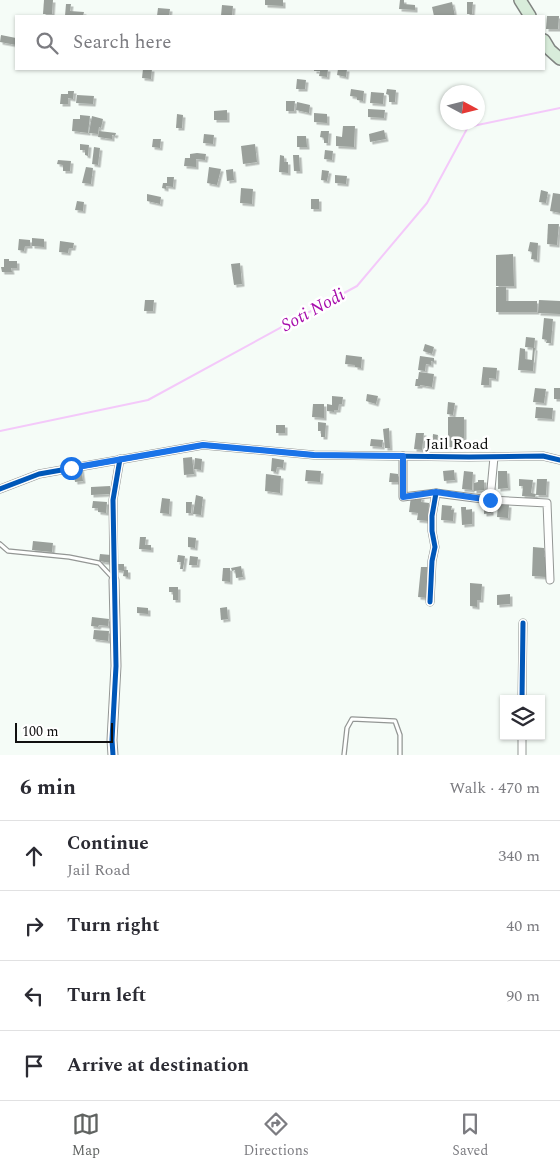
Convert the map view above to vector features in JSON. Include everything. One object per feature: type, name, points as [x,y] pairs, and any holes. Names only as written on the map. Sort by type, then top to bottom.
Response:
[{"type":"highway","points":[[520,0],[529,15]]},
{"type":"highway","points":[[545,42],[550,50],[560,58]]},
{"type":"street","name":"Jail Road","points":[[0,489],[38,474],[203,445],[314,455],[543,456],[560,460]]},
{"type":"street","points":[[403,456],[403,497],[436,492],[490,500],[547,503],[550,580]]},
{"type":"street","points":[[490,500],[494,457]]},
{"type":"street","points":[[113,755],[112,740],[116,666],[113,500],[120,459]]},
{"type":"street","points":[[430,602],[435,547],[432,516],[436,492]]},
{"type":"street","points":[[522,695],[523,623]]},
{"type":"street","points":[[522,740],[522,755]]},
{"type":"lane","points":[[0,544],[8,551],[69,557],[99,563],[114,580]]},
{"type":"lane","points":[[344,755],[347,728],[352,720],[395,721],[400,735],[400,755]]},
{"type":"building","points":[[44,0],[53,0],[52,14],[43,14]]},
{"type":"building","points":[[265,0],[283,0],[283,6],[265,5]]},
{"type":"building","points":[[400,0],[404,0],[404,4],[415,5],[415,10],[399,9]]},
{"type":"building","points":[[452,2],[455,15],[434,15],[432,7]]},
{"type":"building","points":[[467,2],[473,2],[472,14],[467,14]]},
{"type":"building","points":[[66,4],[71,4],[70,11],[84,12],[83,15],[65,15]]},
{"type":"building","points":[[222,5],[233,6],[232,15],[221,15]]},
{"type":"building","points":[[158,8],[170,9],[169,15],[157,15]]},
{"type":"building","points":[[547,16],[559,16],[558,29],[546,29]]},
{"type":"building","points":[[1,35],[15,38],[15,45],[0,42]]},
{"type":"building","points":[[143,70],[152,70],[151,79],[142,78]]},
{"type":"building","points":[[328,70],[327,77],[319,76],[320,71],[314,71]]},
{"type":"building","points":[[338,70],[347,70],[346,77],[337,75]]},
{"type":"building","points":[[297,79],[306,80],[305,89],[296,89]]},
{"type":"building","points":[[351,89],[364,91],[363,101],[357,100],[357,97],[350,96]]},
{"type":"building","points":[[387,89],[396,90],[395,102],[389,102],[389,95],[386,94]]},
{"type":"building","points":[[68,91],[74,91],[73,99],[68,98],[68,104],[60,104],[61,94],[68,94]]},
{"type":"building","points":[[371,92],[384,93],[383,104],[370,103]]},
{"type":"building","points":[[77,95],[94,96],[93,104],[76,103]]},
{"type":"building","points":[[286,101],[295,101],[294,111],[286,111]]},
{"type":"building","points":[[297,102],[310,105],[309,113],[296,110]]},
{"type":"building","points":[[368,109],[385,110],[384,118],[368,117]]},
{"type":"building","points":[[227,110],[227,120],[214,120],[214,111]]},
{"type":"building","points":[[314,113],[327,114],[327,123],[314,122]]},
{"type":"building","points":[[177,114],[183,115],[182,128],[176,128]]},
{"type":"building","points":[[80,115],[90,116],[88,133],[72,131],[73,119],[80,119]]},
{"type":"building","points":[[92,116],[103,119],[98,134],[89,133]]},
{"type":"building","points":[[343,126],[355,126],[354,147],[336,146],[336,136],[342,137]]},
{"type":"building","points":[[384,130],[386,139],[370,142],[369,134]]},
{"type":"building","points":[[99,131],[116,133],[115,136],[112,135],[112,139],[98,137]]},
{"type":"building","points":[[321,131],[329,131],[328,143],[324,143],[324,138],[320,137]]},
{"type":"building","points":[[204,134],[214,135],[213,144],[203,143]]},
{"type":"building","points":[[297,136],[306,136],[307,147],[297,147]]},
{"type":"building","points":[[153,139],[161,139],[160,148],[152,147]]},
{"type":"building","points":[[80,144],[89,145],[88,156],[85,155],[85,150],[80,150]]},
{"type":"building","points":[[255,144],[257,162],[243,164],[241,146]]},
{"type":"building","points":[[94,147],[100,148],[98,165],[92,164]]},
{"type":"building","points":[[325,150],[333,151],[332,160],[324,159]]},
{"type":"building","points":[[190,154],[206,154],[205,160],[196,159],[196,167],[184,166],[185,158],[190,158]]},
{"type":"building","points":[[280,155],[284,156],[284,162],[288,162],[288,173],[279,172]]},
{"type":"building","points":[[293,155],[299,155],[300,171],[294,171]]},
{"type":"building","points":[[58,160],[71,161],[70,171],[63,171],[63,165],[57,164]]},
{"type":"building","points":[[86,167],[93,168],[91,184],[82,183]]},
{"type":"building","points":[[209,167],[221,169],[217,185],[207,183]]},
{"type":"building","points":[[233,169],[234,180],[227,181],[226,170]]},
{"type":"building","points":[[322,170],[329,171],[327,181],[321,180]]},
{"type":"building","points":[[335,175],[347,176],[346,184],[335,183]]},
{"type":"building","points":[[167,177],[174,177],[173,187],[166,186],[166,189],[162,188],[163,183],[167,183]]},
{"type":"building","points":[[241,188],[253,189],[252,204],[240,203]]},
{"type":"building","points":[[541,190],[548,192],[546,203],[539,202]]},
{"type":"building","points":[[553,193],[560,194],[560,213],[550,211]]},
{"type":"building","points":[[147,194],[161,197],[160,204],[147,201]]},
{"type":"building","points":[[311,199],[319,199],[319,209],[311,209]]},
{"type":"building","points":[[77,201],[84,202],[83,211],[75,210]]},
{"type":"building","points":[[548,224],[559,224],[557,245],[547,244]]},
{"type":"building","points":[[32,238],[44,239],[44,247],[32,246]]},
{"type":"building","points":[[19,239],[30,240],[30,246],[25,246],[24,251],[18,250]]},
{"type":"building","points":[[60,241],[74,243],[73,248],[69,248],[68,253],[59,252]]},
{"type":"building","points":[[530,242],[538,243],[537,260],[531,259],[532,252],[528,251]]},
{"type":"building","points":[[513,254],[514,286],[496,286],[496,255]]},
{"type":"building","points":[[4,259],[17,261],[17,268],[11,268],[12,272],[2,272],[1,267],[4,267]]},
{"type":"building","points":[[240,263],[242,284],[234,285],[231,264]]},
{"type":"building","points":[[496,287],[506,287],[506,301],[537,301],[537,312],[496,312]]},
{"type":"building","points":[[145,300],[154,300],[153,311],[144,311]]},
{"type":"building","points":[[539,300],[560,301],[560,314],[538,313]]},
{"type":"building","points":[[544,318],[553,319],[551,343],[546,343],[547,340],[542,339]]},
{"type":"building","points":[[526,337],[535,338],[534,348],[525,347]]},
{"type":"building","points":[[425,344],[434,347],[432,354],[423,351]]},
{"type":"building","points":[[520,348],[525,349],[525,359],[532,360],[533,348],[535,348],[533,371],[518,370]]},
{"type":"building","points":[[346,355],[362,357],[361,368],[345,364]]},
{"type":"building","points":[[420,356],[434,358],[434,362],[431,361],[431,365],[426,364],[425,371],[418,370]]},
{"type":"building","points":[[483,367],[497,368],[496,379],[489,378],[489,385],[481,385]]},
{"type":"building","points":[[419,372],[434,374],[432,387],[415,386]]},
{"type":"building","points":[[535,388],[546,389],[544,403],[533,402]]},
{"type":"building","points":[[554,388],[560,388],[560,399],[554,399]]},
{"type":"building","points":[[367,394],[378,396],[376,404],[366,401]]},
{"type":"building","points":[[332,396],[343,397],[342,404],[339,404],[338,410],[334,410],[334,412],[327,411],[327,404],[332,405]]},
{"type":"building","points":[[448,402],[455,403],[453,415],[447,414]]},
{"type":"building","points":[[313,404],[324,404],[324,418],[312,417]]},
{"type":"building","points":[[536,407],[553,408],[552,419],[535,418]]},
{"type":"building","points":[[448,417],[464,417],[464,438],[462,438],[462,442],[456,442],[456,447],[448,447]]},
{"type":"building","points":[[318,422],[326,423],[325,437],[321,437],[321,431],[318,431]]},
{"type":"building","points":[[276,425],[285,425],[285,433],[276,433]]},
{"type":"building","points":[[389,428],[390,448],[385,448],[383,429]]},
{"type":"building","points":[[416,433],[424,433],[422,450],[414,449]]},
{"type":"building","points":[[433,434],[438,435],[437,441],[445,441],[444,448],[432,447]]},
{"type":"building","points":[[371,439],[383,440],[382,447],[370,446]]},
{"type":"building","points":[[192,457],[194,474],[184,475],[183,458]]},
{"type":"building","points":[[195,458],[202,459],[201,470],[194,469]]},
{"type":"building","points":[[272,458],[284,460],[283,468],[277,467],[276,472],[271,471]]},
{"type":"building","points":[[81,467],[83,481],[75,482],[73,468]]},
{"type":"building","points":[[306,470],[321,471],[320,482],[305,481]]},
{"type":"building","points":[[454,470],[455,480],[444,481],[443,471]]},
{"type":"building","points":[[464,471],[473,472],[472,490],[462,489]]},
{"type":"building","points":[[498,471],[507,471],[508,488],[498,489]]},
{"type":"building","points":[[390,473],[398,474],[398,482],[389,482]]},
{"type":"building","points":[[266,474],[281,476],[280,493],[265,491]]},
{"type":"building","points":[[519,479],[533,480],[531,493],[536,494],[535,497],[522,496],[523,486],[519,486]]},
{"type":"building","points":[[537,479],[547,479],[546,495],[536,495]]},
{"type":"building","points":[[478,480],[484,480],[484,490],[474,491],[474,483],[478,482]]},
{"type":"building","points":[[110,486],[110,494],[91,495],[91,487]]},
{"type":"building","points":[[196,495],[203,497],[201,515],[193,514]]},
{"type":"building","points":[[411,496],[422,497],[421,502],[429,503],[428,521],[417,520],[418,513],[409,512]]},
{"type":"building","points":[[162,498],[170,499],[169,514],[160,513]]},
{"type":"building","points":[[93,501],[107,502],[106,513],[98,512],[98,508],[92,508]]},
{"type":"building","points":[[186,502],[192,502],[191,513],[186,513]]},
{"type":"building","points":[[484,504],[491,504],[491,513],[484,514]]},
{"type":"building","points":[[498,504],[509,505],[508,518],[497,517]]},
{"type":"building","points":[[442,505],[452,506],[451,510],[454,510],[453,521],[441,520]]},
{"type":"building","points":[[461,507],[466,507],[466,510],[472,509],[472,524],[462,525]]},
{"type":"building","points":[[140,537],[146,537],[145,545],[151,545],[151,550],[139,549]]},
{"type":"building","points":[[188,537],[196,538],[195,548],[188,547]]},
{"type":"building","points":[[33,541],[53,543],[52,552],[32,550]]},
{"type":"building","points":[[533,547],[544,548],[546,577],[532,576]]},
{"type":"building","points":[[100,554],[111,555],[111,563],[99,561]]},
{"type":"building","points":[[178,555],[185,556],[183,569],[180,569],[181,562],[177,562]]},
{"type":"building","points":[[190,556],[198,557],[197,565],[189,565]]},
{"type":"building","points":[[116,564],[124,564],[124,570],[128,570],[128,577],[123,576],[124,571],[116,570]]},
{"type":"building","points":[[241,566],[243,577],[236,578],[235,570],[232,571],[231,568]]},
{"type":"building","points":[[421,567],[429,567],[427,598],[418,597]]},
{"type":"building","points":[[223,568],[230,568],[230,582],[222,581]]},
{"type":"building","points":[[470,583],[482,584],[481,600],[477,600],[477,607],[470,606]]},
{"type":"building","points":[[169,587],[178,587],[178,600],[173,600],[173,592],[169,592]]},
{"type":"building","points":[[510,594],[510,604],[497,605],[497,595]]},
{"type":"building","points":[[137,607],[148,608],[148,614],[137,613]]},
{"type":"building","points":[[227,607],[228,619],[221,620],[220,608]]},
{"type":"building","points":[[92,617],[109,619],[108,626],[91,626]]},
{"type":"building","points":[[94,630],[109,631],[108,641],[93,639]]},
{"type":"waterway","name":"Soti Nodi","points":[[0,431],[148,400],[357,286],[427,203],[468,127],[560,108]]},
{"type":"cycle path","points":[[0,489],[39,474],[203,445],[314,455],[543,456],[560,460]]},
{"type":"cycle path","points":[[113,755],[112,740],[116,666],[113,500],[120,459]]},
{"type":"cycle path","points":[[430,602],[432,561],[435,547],[432,516],[436,493]]},
{"type":"cycle path","points":[[522,695],[523,623]]},
{"type":"route","points":[[71,468],[203,445],[314,455],[403,456],[403,497],[436,492],[490,500]]}]
